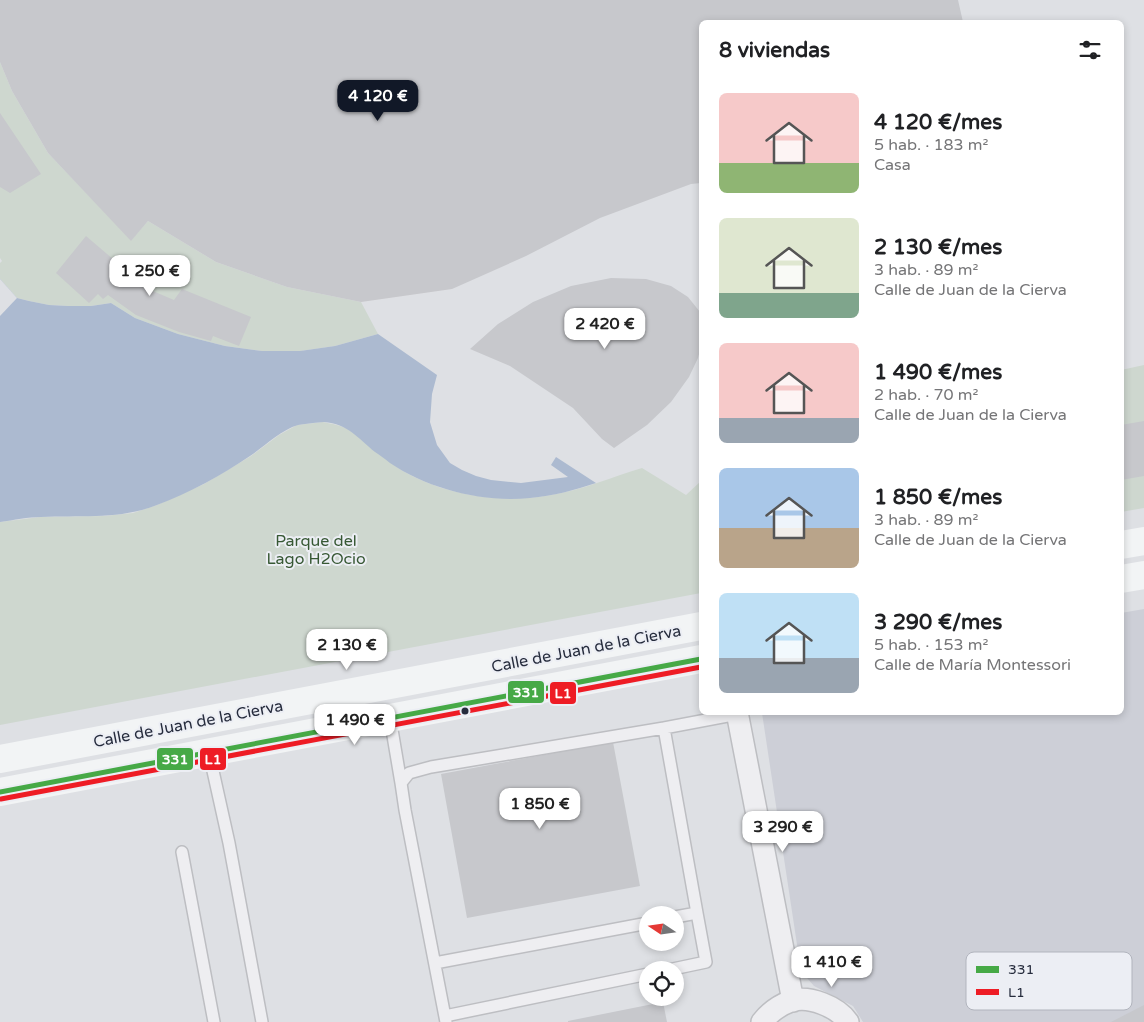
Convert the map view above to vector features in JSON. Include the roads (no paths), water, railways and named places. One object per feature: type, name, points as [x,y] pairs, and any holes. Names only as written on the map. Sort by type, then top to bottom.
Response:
[{"type":"street","points":[[1124,544],[1144,541]]},
{"type":"street","points":[[1124,578],[1144,575]]},
{"type":"street","name":"Calle de Juan de la Cierva","points":[[0,759],[699,626]]},
{"type":"street","name":"Calle de Juan de la Cierva","points":[[0,792],[699,659]]},
{"type":"street","points":[[737,715],[793,1000]]},
{"type":"street","points":[[762,1022],[776,1009],[793,1000],[813,1001],[831,1007],[848,1022]]},
{"type":"lane","points":[[401,783],[409,773],[431,767],[664,728],[727,715]]},
{"type":"lane","points":[[390,718],[405,810],[445,1019],[639,976]]},
{"type":"lane","points":[[664,728],[706,962],[684,967]]},
{"type":"lane","points":[[209,753],[229,843],[262,1022]]},
{"type":"lane","points":[[182,852],[214,1022]]},
{"type":"lane","points":[[684,915],[697,913]]},
{"type":"lane","points":[[434,963],[639,925]]},
{"type":"water","points":[[0,279],[17,298],[49,305],[91,306],[111,303],[135,318],[178,334],[225,346],[262,351],[300,351],[335,346],[378,334],[437,375],[432,394],[430,422],[437,445],[450,463],[476,476],[491,480],[521,483],[568,477],[551,465],[556,457],[596,483],[547,496],[530,498],[494,498],[457,492],[439,487],[405,472],[390,463],[346,429],[332,423],[323,422],[292,427],[217,477],[181,495],[143,510],[114,515],[36,517],[0,522]]},
{"type":"park label","name":"Parque del Lago H2Ocio","points":[[316,549]]}]
